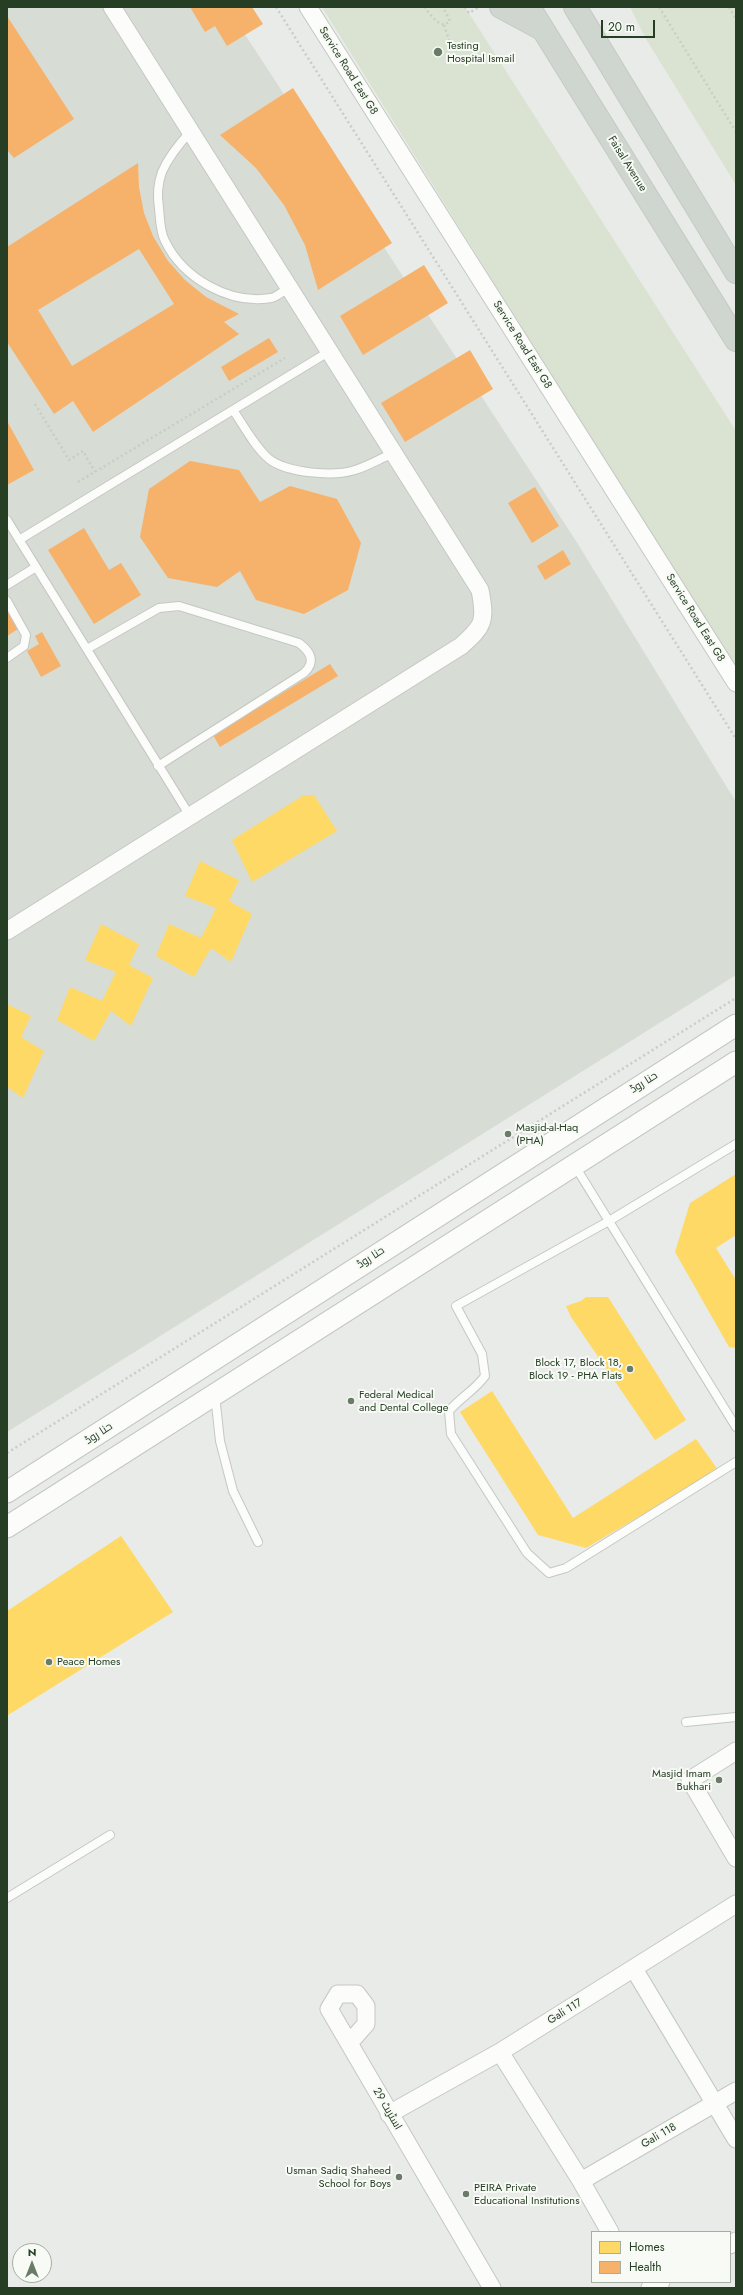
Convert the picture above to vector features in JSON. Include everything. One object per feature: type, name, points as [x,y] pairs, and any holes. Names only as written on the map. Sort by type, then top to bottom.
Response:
[{"type":"main road","name":"Faisal Avenue","points":[[501,7],[542,29],[736,340]]},
{"type":"main road","points":[[529,7],[542,29]]},
{"type":"main road","points":[[578,9],[736,272]]},
{"type":"street","points":[[7,931],[461,646],[478,631],[485,612],[480,590],[112,7]]},
{"type":"street","name":"Service Road East G8","points":[[308,7],[736,682]]},
{"type":"street","name":"حنا روڈ","points":[[7,1492],[736,1025]]},
{"type":"street","points":[[7,1527],[736,1062]]},
{"type":"street","points":[[244,1341],[259,1367]]},
{"type":"street","points":[[736,1751],[690,1780],[736,1858]]},
{"type":"street","name":"Gali 117","points":[[389,2114],[500,2052],[736,1904]]},
{"type":"street","points":[[634,1969],[716,2103],[736,2139]]},
{"type":"street","name":"اسٹریٹ 29","points":[[351,2041],[366,2024],[366,2006],[357,1994],[338,1994],[329,2009],[492,2288]]},
{"type":"street","points":[[500,2052],[581,2181],[609,2231]]},
{"type":"street","name":"Gali 118","points":[[581,2181],[736,2091]]},
{"type":"street","points":[[650,2288],[659,2283]]},
{"type":"lane","points":[[190,132],[173,151],[162,173],[158,197],[164,240],[177,261],[201,281],[222,294],[248,298],[272,298],[290,287]]},
{"type":"lane","points":[[19,540],[330,351]]},
{"type":"lane","points":[[233,410],[254,442],[270,460],[292,469],[323,474],[354,470],[394,453]]},
{"type":"lane","points":[[7,520],[190,816]]},
{"type":"lane","points":[[7,585],[36,567]]},
{"type":"lane","points":[[7,601],[26,635],[24,646],[7,658]]},
{"type":"lane","points":[[87,649],[158,608],[180,606],[299,643],[307,649],[312,656],[312,663],[304,673],[158,766]]},
{"type":"lane","points":[[736,1144],[609,1221],[456,1306],[482,1354],[485,1376],[478,1386],[460,1397],[449,1411],[451,1434],[527,1553],[549,1573],[566,1568],[736,1462]]},
{"type":"lane","points":[[574,1165],[736,1427]]},
{"type":"lane","points":[[215,1395],[220,1441],[234,1491],[258,1542]]},
{"type":"lane","points":[[686,1722],[736,1717]]},
{"type":"lane","points":[[7,1898],[110,1835]]},
{"type":"path","points":[[276,7],[736,739]]},
{"type":"path","points":[[424,7],[436,21],[444,25],[450,43]]},
{"type":"path","points":[[443,7],[450,21],[444,25]]},
{"type":"path","points":[[465,7],[469,13],[479,7]]},
{"type":"path","points":[[658,7],[736,132]]},
{"type":"path","points":[[729,7],[736,19]]},
{"type":"path","points":[[78,482],[285,358]]},
{"type":"path","points":[[35,404],[69,460],[83,452],[95,472]]},
{"type":"path","points":[[7,1453],[736,998]]},
{"type":"shaded area","points":[[7,7],[227,7],[576,541],[736,802],[736,975],[7,1432]]},
{"type":"green space","points":[[322,7],[465,7],[736,431],[736,671]]},
{"type":"green space","points":[[630,7],[736,7],[736,185],[646,39]]},
{"type":"building: Homes","points":[[304,795],[314,795],[337,831],[252,882],[232,840]]},
{"type":"building: Homes","points":[[200,861],[239,880],[229,901],[252,914],[231,962],[211,948],[194,977],[156,956],[169,924],[201,938],[216,908],[185,896]]},
{"type":"building: Homes","points":[[101,924],[139,944],[129,965],[153,978],[131,1026],[111,1011],[94,1041],[57,1020],[70,987],[102,1001],[116,972],[85,960]]},
{"type":"building: Homes","points":[[7,1004],[31,1016],[21,1037],[44,1051],[23,1098],[7,1087]]},
{"type":"building: Homes","points":[[736,1174],[736,1235],[716,1248],[736,1280],[736,1348],[729,1347],[675,1252],[690,1203]]},
{"type":"building: Homes","name":"Block 17, Block 18, Block 19 - PHA Flats","points":[[586,1297],[608,1297],[686,1420],[655,1440],[571,1317],[566,1306],[581,1301]]},
{"type":"building: Homes","points":[[492,1391],[573,1518],[696,1439],[718,1470],[586,1548],[538,1535],[460,1412]]},
{"type":"building: Homes","name":"Peace Homes","points":[[121,1536],[173,1612],[8,1715],[7,1611]]},
{"type":"building: Health","points":[[190,7],[252,7],[263,24],[227,46],[215,26],[205,32]]},
{"type":"building: Health","points":[[7,16],[74,119],[14,158],[7,150]]},
{"type":"building: Health","points":[[293,88],[392,243],[318,290],[305,245],[284,205],[256,168],[220,135]]},
{"type":"building: Health","points":[[138,163],[139,187],[144,213],[153,236],[168,261],[185,280],[206,297],[239,314],[224,322],[239,334],[93,432],[73,401],[54,414],[7,342],[7,247]],"holes":[[[139,249],[174,304],[72,366],[38,310]]]},
{"type":"building: Health","points":[[424,265],[448,303],[363,355],[340,316]]},
{"type":"building: Health","points":[[269,338],[278,352],[229,381],[221,367]]},
{"type":"building: Health","points":[[470,350],[493,389],[405,442],[381,403]]},
{"type":"building: Health","points":[[7,421],[34,470],[7,485]]},
{"type":"building: Health","points":[[190,461],[239,470],[260,502],[290,486],[337,499],[361,543],[348,590],[304,614],[256,600],[240,571],[217,587],[168,578],[140,537],[149,489]]},
{"type":"building: Health","points":[[535,487],[559,526],[532,543],[508,503]]},
{"type":"building: Health","points":[[84,528],[109,570],[121,563],[141,595],[94,624],[48,550]]},
{"type":"building: Health","points":[[563,550],[571,564],[545,580],[537,566]]},
{"type":"building: Health","points":[[7,611],[18,629],[7,636]]},
{"type":"building: Health","points":[[42,632],[61,666],[41,677],[27,651],[39,644],[35,636]]},
{"type":"building: Health","points":[[330,664],[338,676],[220,747],[213,735]]},
{"type":"place","name":"Testing Hospital Ismail","points":[[438,52]]},
{"type":"place","name":"Masjid-al-Haq (PHA)","points":[[508,1134]]},
{"type":"place","name":"Block 17, Block 18, Block 19 - PHA Flats","points":[[630,1369]]},
{"type":"place","name":"Federal Medical and Dental College","points":[[351,1401]]},
{"type":"place","name":"Peace Homes","points":[[49,1662]]},
{"type":"place","name":"Masjid Imam Bukhari","points":[[719,1780]]},
{"type":"place","name":"Usman Sadiq Shaheed School for Boys","points":[[399,2177]]},
{"type":"place","name":"PEIRA Private Educational Institutions","points":[[466,2194]]}]
